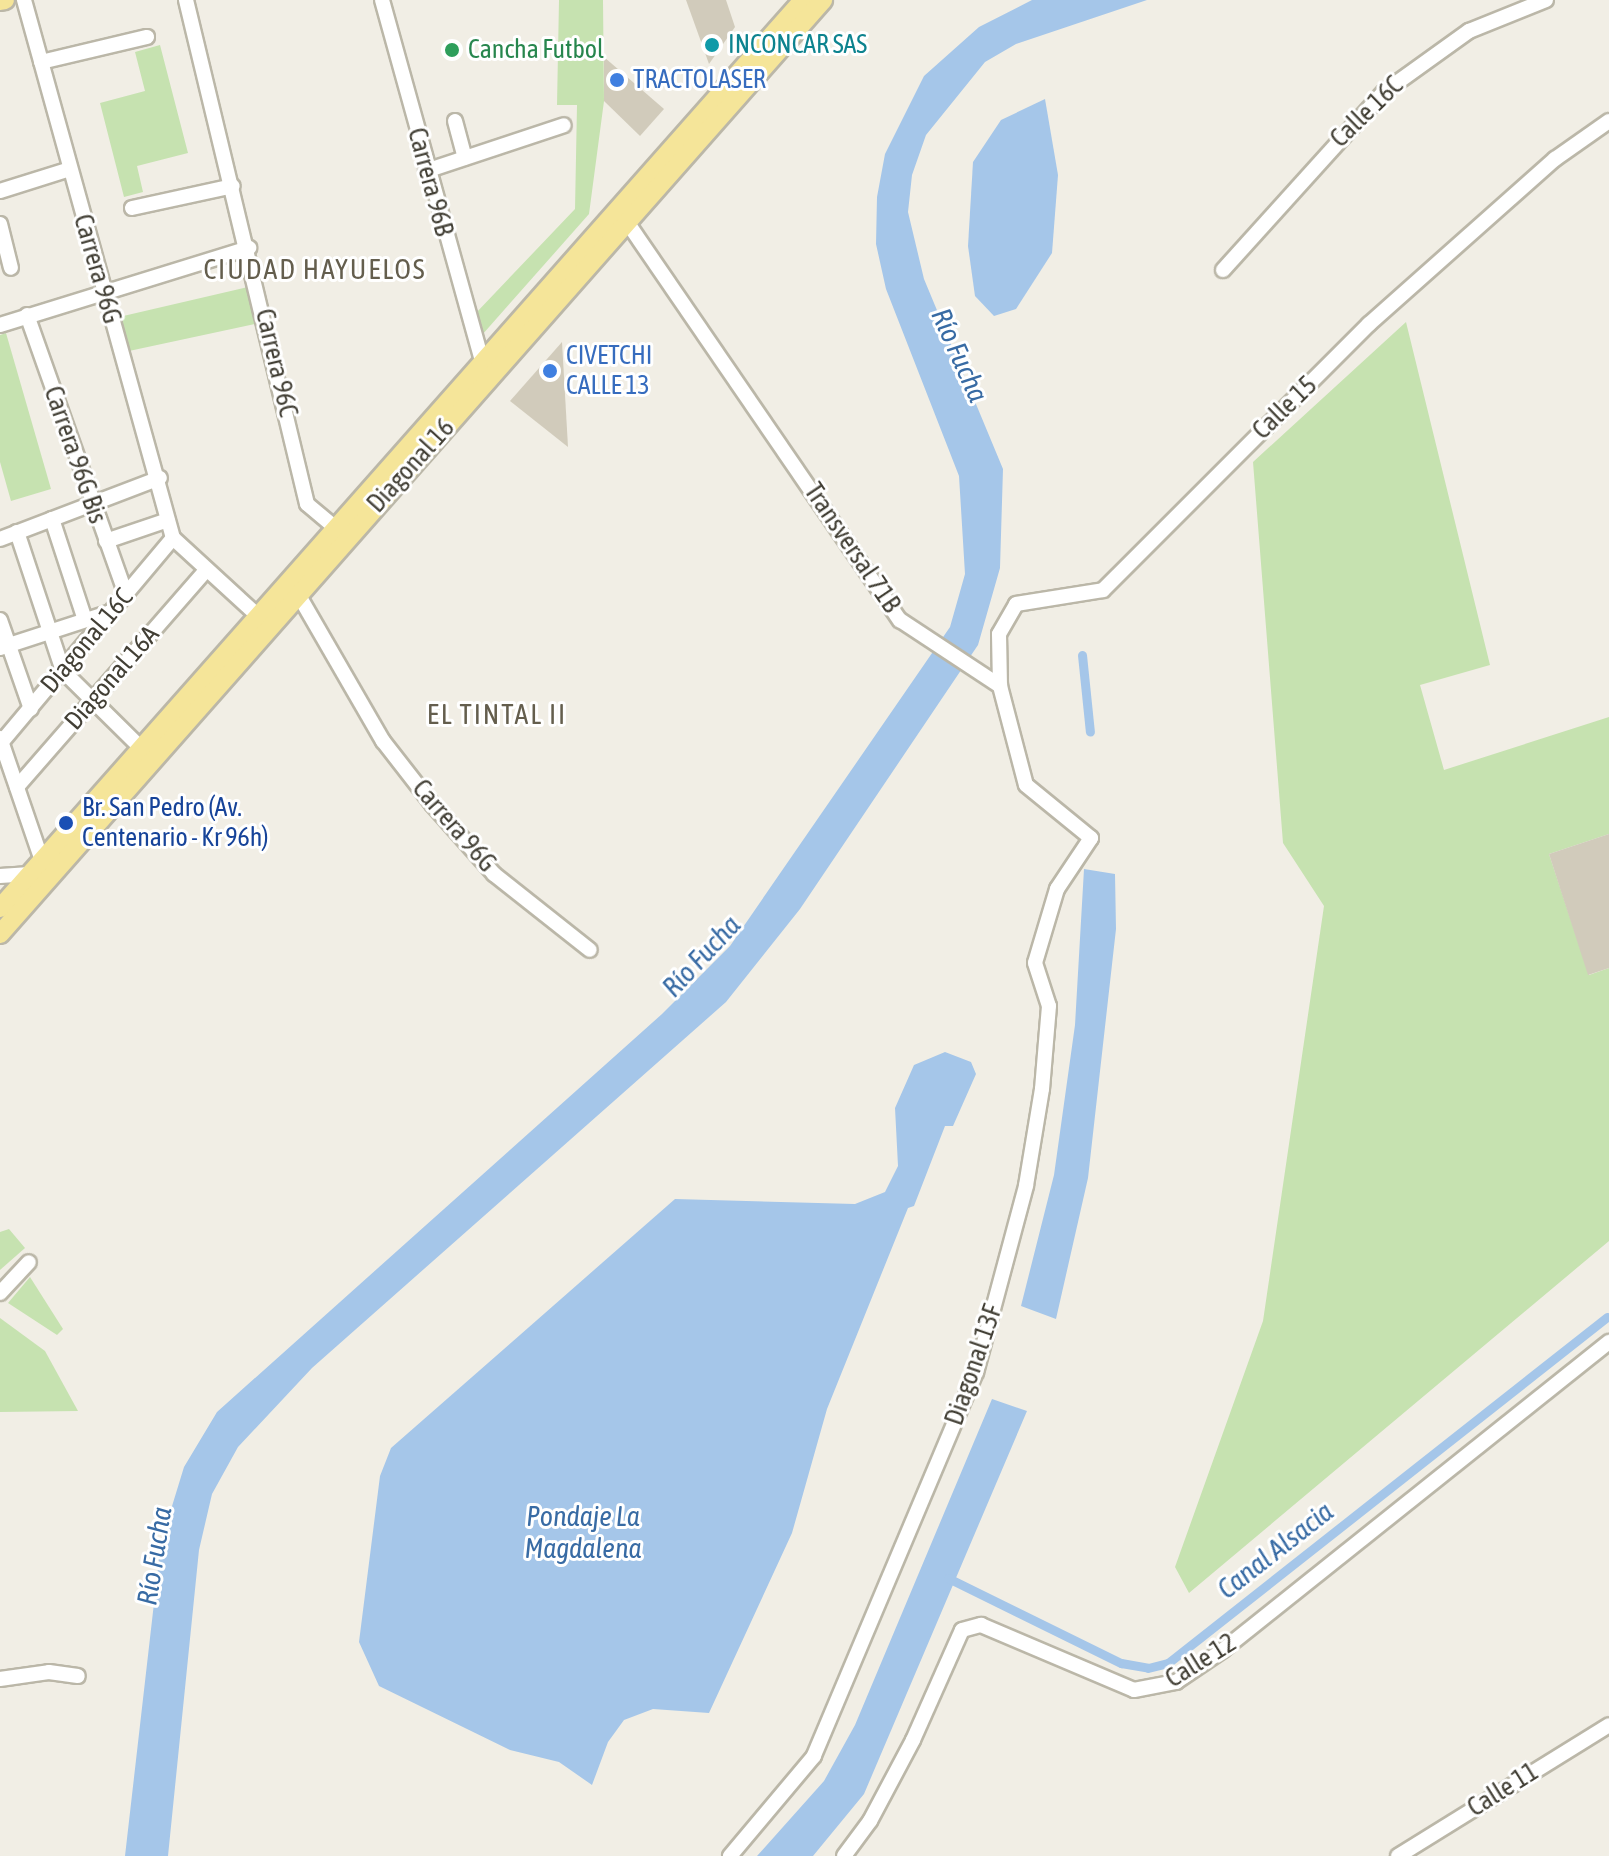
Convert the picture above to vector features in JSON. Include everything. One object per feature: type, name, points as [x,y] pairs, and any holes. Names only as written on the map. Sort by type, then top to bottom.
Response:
[{"type":"main road","name":"Diagonal 16","points":[[0,908],[803,0]]},
{"type":"main road","name":"Diagonal 16","points":[[0,934],[823,0]]},
{"type":"street","name":"Carrera 96G","points":[[24,0],[102,288],[160,478],[173,538]]},
{"type":"street","name":"Carrera 96C","points":[[186,0],[249,248],[307,504],[336,528]]},
{"type":"street","name":"Carrera 96B","points":[[382,0],[426,171],[483,363]]},
{"type":"street","name":"Calle 16C","points":[[1223,270],[1384,92],[1469,31],[1546,0]]},
{"type":"street","points":[[41,62],[147,37]]},
{"type":"street","points":[[455,121],[465,158]]},
{"type":"street","name":"Calle 15","points":[[1000,686],[999,634],[1016,604],[1103,590],[1369,324],[1555,159],[1609,121]]},
{"type":"street","points":[[426,171],[564,125]]},
{"type":"street","points":[[0,191],[70,169]]},
{"type":"street","points":[[132,208],[233,186]]},
{"type":"street","name":"Transversal 71B","points":[[627,222],[918,636],[1000,686]]},
{"type":"street","points":[[0,224],[11,268]]},
{"type":"street","points":[[0,325],[102,288],[249,248]]},
{"type":"street","name":"Carrera 96G Bis","points":[[27,315],[91,504],[126,595]]},
{"type":"street","points":[[0,539],[160,478]]},
{"type":"street","points":[[52,519],[85,620]]},
{"type":"street","points":[[106,541],[168,520]]},
{"type":"street","points":[[17,532],[63,671],[142,749]]},
{"type":"street","points":[[173,538],[258,616]]},
{"type":"street","name":"Diagonal 16C","points":[[1,742],[173,538]]},
{"type":"street","name":"Diagonal 16A","points":[[17,787],[206,570]]},
{"type":"street","name":"Carrera 96G","points":[[298,594],[383,741],[432,804],[494,874],[590,950]]},
{"type":"street","points":[[4,646],[112,612]]},
{"type":"street","points":[[0,620],[4,646],[31,709]]},
{"type":"street","name":"Diagonal 13F","points":[[730,1856],[814,1756],[976,1372],[1026,1186],[1042,1089],[1049,1006],[1035,963],[1057,889],[1091,838],[1026,785],[1000,686]]},
{"type":"street","points":[[0,876],[36,868],[17,787],[1,742]]},
{"type":"street","points":[[0,1293],[29,1262]]},
{"type":"street","name":"Calle 12","points":[[844,1856],[906,1754],[962,1630],[981,1625],[1134,1690],[1176,1682],[1223,1650],[1609,1342]]},
{"type":"street","points":[[0,1679],[49,1672],[78,1676]]},
{"type":"street","name":"Calle 11","points":[[1398,1856],[1609,1725]]},
{"type":"green space","points":[[559,0],[603,0],[604,101],[589,214],[482,335],[475,314],[575,209],[577,105],[557,105]]},
{"type":"green space","points":[[160,45],[188,153],[137,166],[143,192],[124,197],[100,103],[145,91],[135,52]]},
{"type":"green space","points":[[248,287],[260,323],[129,351],[119,317]]},
{"type":"green space","points":[[1406,322],[1490,665],[1420,685],[1444,770],[1609,717],[1609,834],[1549,854],[1589,975],[1609,968],[1609,1241],[1189,1593],[1175,1567],[1263,1321],[1324,906],[1283,843],[1253,462]]},
{"type":"green space","points":[[6,333],[51,489],[11,501],[0,462],[0,335]]},
{"type":"green space","points":[[9,1229],[25,1248],[0,1270],[0,1232]]},
{"type":"green space","points":[[30,1277],[63,1329],[57,1335],[8,1303]]},
{"type":"green space","points":[[0,1318],[45,1351],[78,1411],[0,1412]]},
{"type":"water","points":[[1032,0],[1147,0],[1016,44],[985,62],[926,135],[912,175],[908,212],[924,279],[1003,469],[1000,568],[978,645],[800,909],[726,1002],[312,1368],[238,1447],[212,1494],[199,1550],[168,1856],[125,1856],[161,1542],[184,1467],[217,1412],[662,1014],[730,946],[950,627],[965,574],[959,476],[886,289],[876,244],[877,197],[885,154],[924,76],[979,27]]},
{"type":"water","points":[[1045,99],[1058,175],[1052,253],[1016,309],[994,316],[975,296],[968,246],[973,162],[1001,120]]},
{"type":"water","points":[[1084,869],[1115,874],[1116,929],[1088,1178],[1056,1319],[1021,1306],[1054,1175],[1075,1025]]},
{"type":"water","name":"Pondaje La Magdalena","points":[[945,1052],[971,1062],[976,1074],[953,1126],[945,1126],[914,1206],[908,1208],[827,1409],[792,1533],[709,1713],[653,1709],[624,1720],[608,1742],[592,1785],[559,1762],[510,1750],[379,1686],[359,1642],[380,1476],[391,1448],[675,1199],[855,1204],[885,1192],[898,1166],[895,1108],[914,1065]]},
{"type":"water","points":[[992,1399],[1027,1411],[864,1794],[813,1856],[757,1856],[824,1781],[855,1725]]},
{"type":"building","name":"INCONCAR SAS","points":[[686,0],[726,0],[735,27],[709,64]]},
{"type":"building","name":"TRACTOLASER","points":[[604,57],[664,109],[640,136],[604,101]]},
{"type":"building","name":"CIVETCHI CALLE 13","points":[[562,342],[568,447],[510,401]]},
{"type":"building","points":[[1609,834],[1609,968],[1588,975],[1549,854]]},
{"type":"waterway","points":[[1082,655],[1090,732]]},
{"type":"waterway","name":"Canal Alsacia","points":[[948,1578],[1121,1663],[1148,1668],[1168,1663],[1607,1317]]},
{"type":"place","name":"INCONCAR SAS","points":[[712,45]]},
{"type":"place","name":"Cancha Futbol","points":[[452,50]]},
{"type":"place","name":"TRACTOLASER","points":[[617,80]]},
{"type":"place","name":"CIVETCHI CALLE 13","points":[[550,371]]},
{"type":"place","name":"Br. San Pedro (Av. Centenario - Kr 96h)","points":[[66,823]]},
{"type":"district","name":"CIUDAD HAYUELOS","points":[[315,269]]},
{"type":"district","name":"EL TINTAL II","points":[[497,714]]},
{"type":"water label","name":"Río Fucha","points":[[960,355]]},
{"type":"water label","name":"Río Fucha","points":[[701,956]]},
{"type":"water label","name":"Río Fucha","points":[[154,1556]]}]
